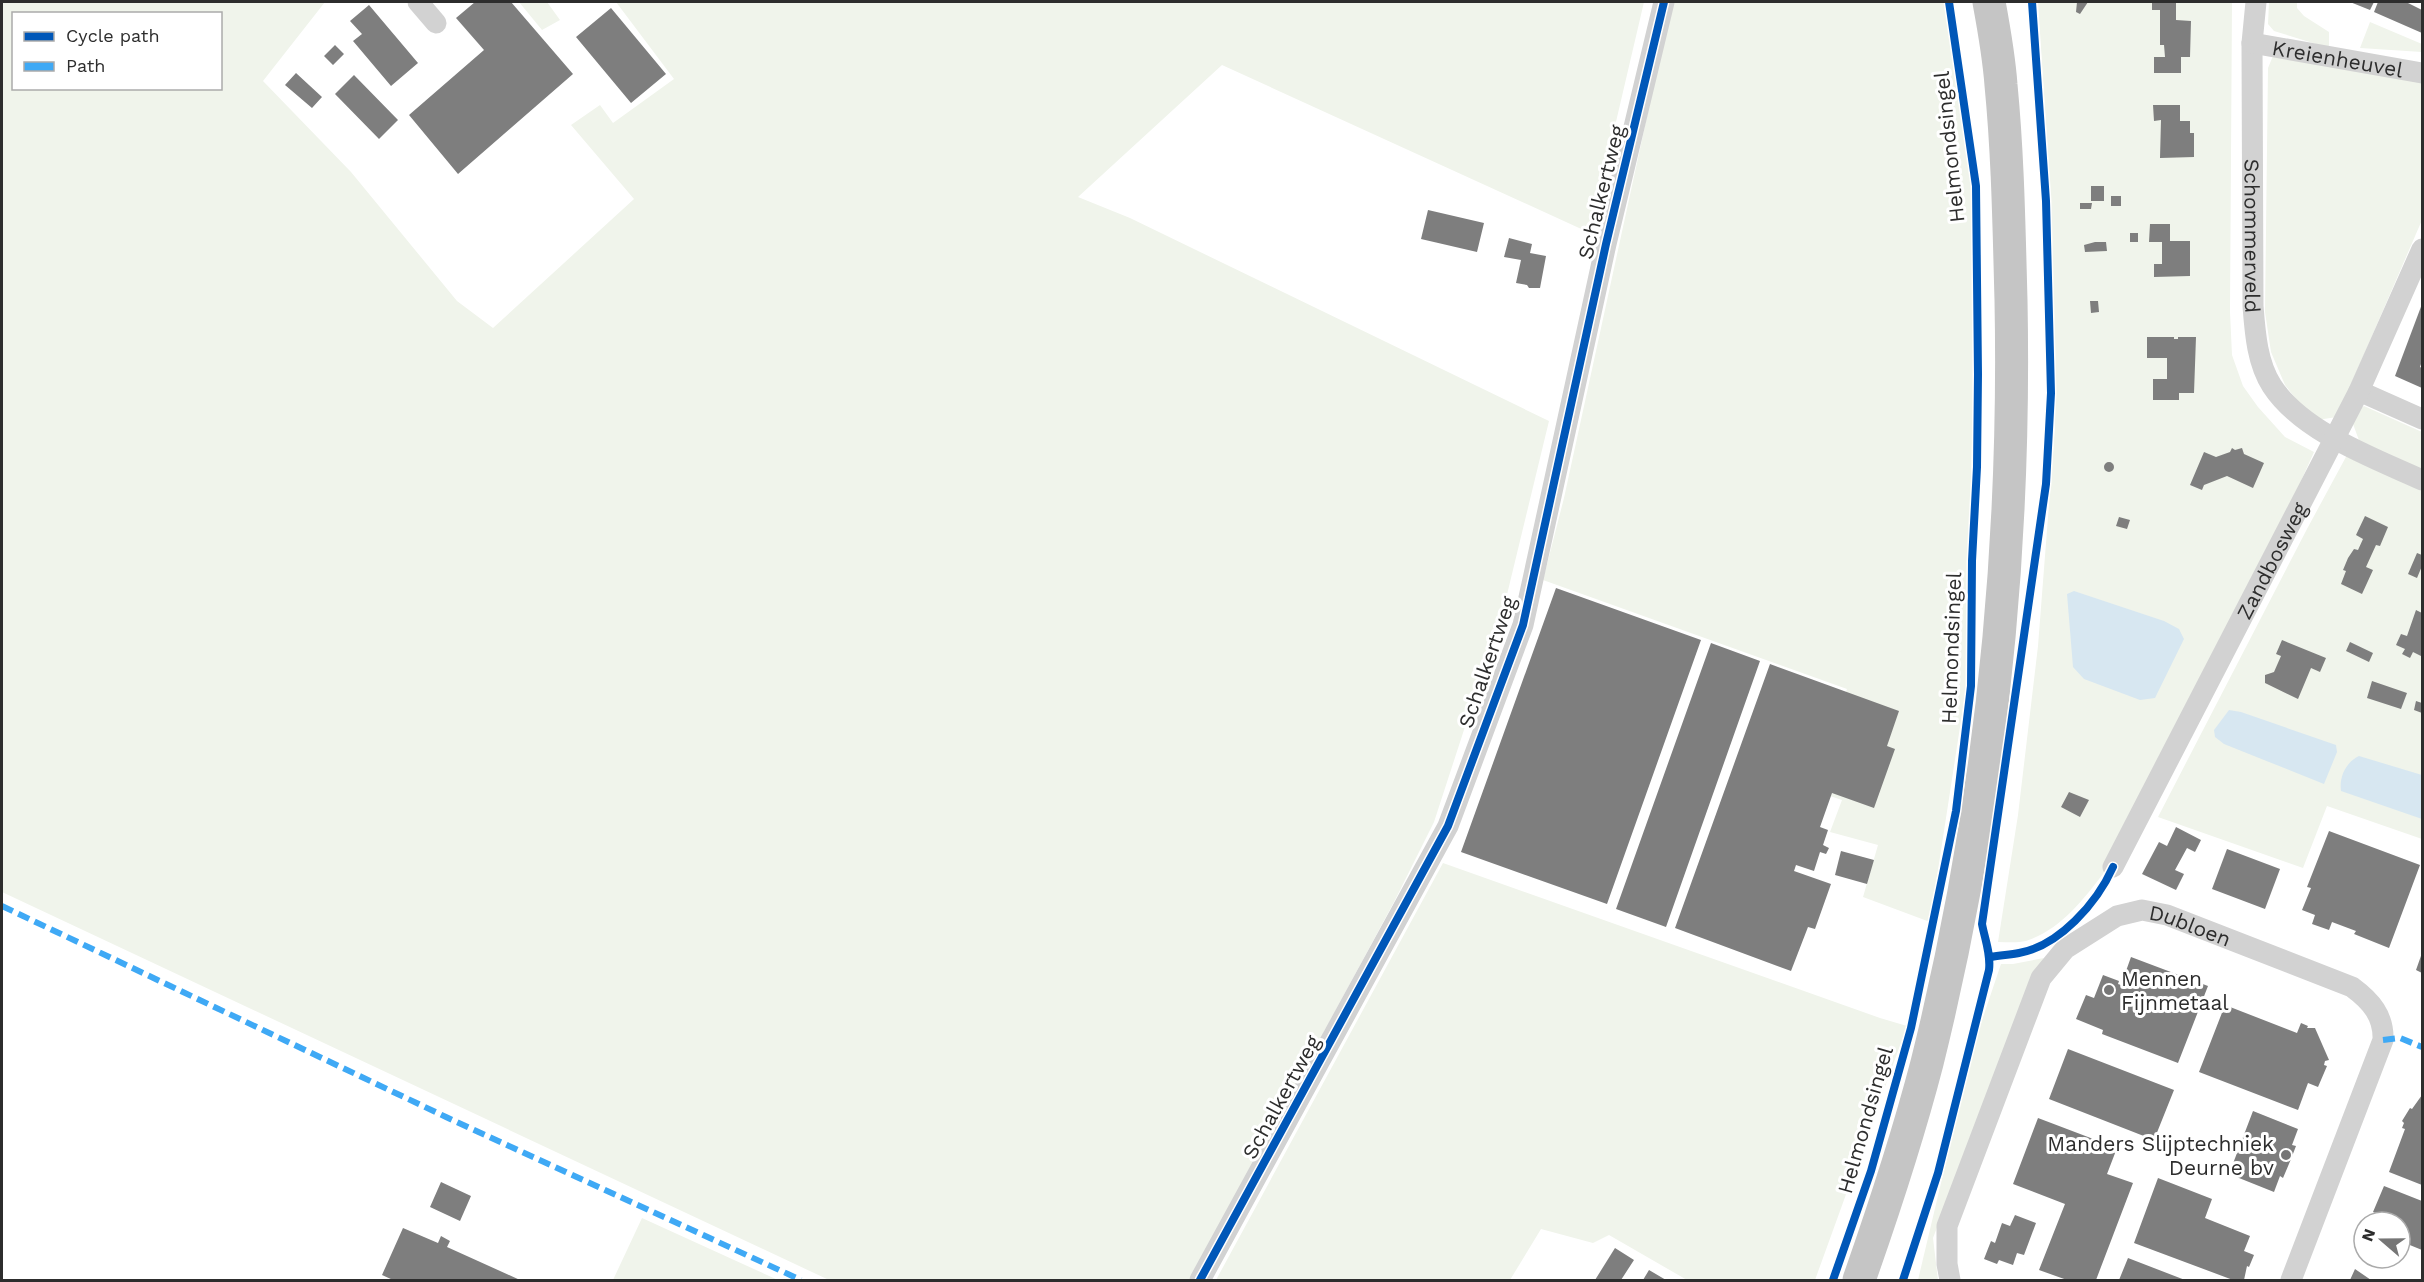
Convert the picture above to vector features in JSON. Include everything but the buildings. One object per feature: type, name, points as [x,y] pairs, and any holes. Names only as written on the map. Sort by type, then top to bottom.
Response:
[{"type":"main road","name":"Helmondsingel","points":[[1859,1281],[1894,1177],[1926,1064],[1955,937],[1987,744],[2001,619],[2007,526],[2012,375],[2008,192],[2001,82],[1989,2]]},
{"type":"main road","points":[[2000,2],[2001,82]]},
{"type":"street","points":[[418,2],[436,23]]},
{"type":"street","name":"Schalkertweg","points":[[1200,1281],[1448,826],[1523,625],[1606,244],[1664,2]]},
{"type":"street","name":"Schommerveld","points":[[2256,2],[2252,43],[2253,306],[2255,335],[2265,370],[2271,385],[2304,419],[2335,438],[2422,480]]},
{"type":"street","name":"Kreienheuvel","points":[[2252,43],[2422,72]]},
{"type":"street","name":"Zandbosweg","points":[[2113,867],[2359,391],[2422,249]]},
{"type":"street","points":[[2359,391],[2422,419]]},
{"type":"street","name":"Dubloen","points":[[1950,1281],[1947,1264],[1947,1226],[2041,978],[2064,949],[2117,916],[2142,910],[2167,915],[2352,987],[2375,1008],[2381,1021],[2383,1040],[2291,1281]]},
{"type":"shaded area","points":[[2,2],[325,2],[263,81],[351,172],[457,301],[493,328],[634,199],[571,125],[600,105],[613,123],[674,79],[616,2],[1644,2],[1590,233],[1222,65],[1078,197],[1130,218],[1549,421],[1504,607],[1434,822],[1394,902],[1190,1280],[829,1280],[2,892]]},
{"type":"shaded area","points":[[519,2],[547,2],[560,20],[542,30]]},
{"type":"shaded area","points":[[1672,2],[1952,2],[1961,59],[1973,179],[1976,273],[1974,362],[1966,688],[1930,922],[1863,897],[1878,845],[1830,832],[1842,800],[1809,789],[1847,689],[1543,580],[1564,498]]},
{"type":"shaded area","points":[[2038,2],[2232,2],[2230,312],[2232,355],[2243,386],[2258,407],[2285,437],[2314,452],[2284,519],[2103,874],[2079,904],[2050,930],[2026,941],[1998,942],[2018,815],[2038,646],[2055,427],[2049,170]]},
{"type":"shaded area","points":[[2269,2],[2297,2],[2297,8],[2304,16],[2329,32],[2329,48],[2274,31],[2268,24]]},
{"type":"shaded area","points":[[2370,22],[2422,44],[2422,52],[2360,48]]},
{"type":"shaded area","points":[[2273,56],[2422,78],[2422,220],[2337,417],[2317,420],[2285,385],[2271,352],[2265,312],[2268,68]]},
{"type":"shaded area","points":[[2364,406],[2422,432],[2422,472],[2360,443],[2353,424]]},
{"type":"shaded area","points":[[2347,455],[2422,488],[2422,839],[2327,806],[2303,868],[2158,817]]},
{"type":"shaded area","points":[[2074,591],[2164,621],[2179,629],[2184,639],[2155,698],[2140,700],[2084,679],[2073,667],[2067,594]]},
{"type":"shaded area","points":[[2229,710],[2241,712],[2336,745],[2337,752],[2324,784],[2224,744],[2215,737],[2214,730]]},
{"type":"shaded area","points":[[2359,756],[2422,775],[2422,819],[2341,791],[2344,771],[2350,762]]},
{"type":"shaded area","points":[[1443,863],[1907,1026],[1815,1280],[1687,1280],[1609,1235],[1593,1243],[1541,1229],[1510,1280],[1216,1280]]},
{"type":"shaded area","points":[[2044,958],[2033,976],[1933,1238],[1938,1280],[1918,1280],[1974,1044],[2001,964]]},
{"type":"shaded area","points":[[642,1218],[778,1280],[613,1280]]},
{"type":"marked path","points":[[2,906],[446,1117],[801,1280]]},
{"type":"marked path","points":[[2383,1040],[2400,1038],[2422,1047]]},
{"type":"cycle path","points":[[1200,1280],[1448,826],[1523,625],[1606,244],[1664,2]]},
{"type":"cycle path","points":[[1833,1280],[1871,1171],[1911,1028],[1956,811],[1971,686],[1972,561],[1977,467],[1978,374],[1976,186],[1949,2]]},
{"type":"cycle path","points":[[1903,1280],[1938,1173],[1989,970],[1982,924],[2046,484],[2051,393],[2046,201],[2032,2]]},
{"type":"cycle path","points":[[1991,957],[2034,949],[2062,932],[2087,908],[2113,867]]},
{"type":"place","name":"Mennen Fijnmetaal","points":[[2109,990]]},
{"type":"place","name":"Manders Slijptechniek Deurne bv","points":[[2286,1155]]}]
